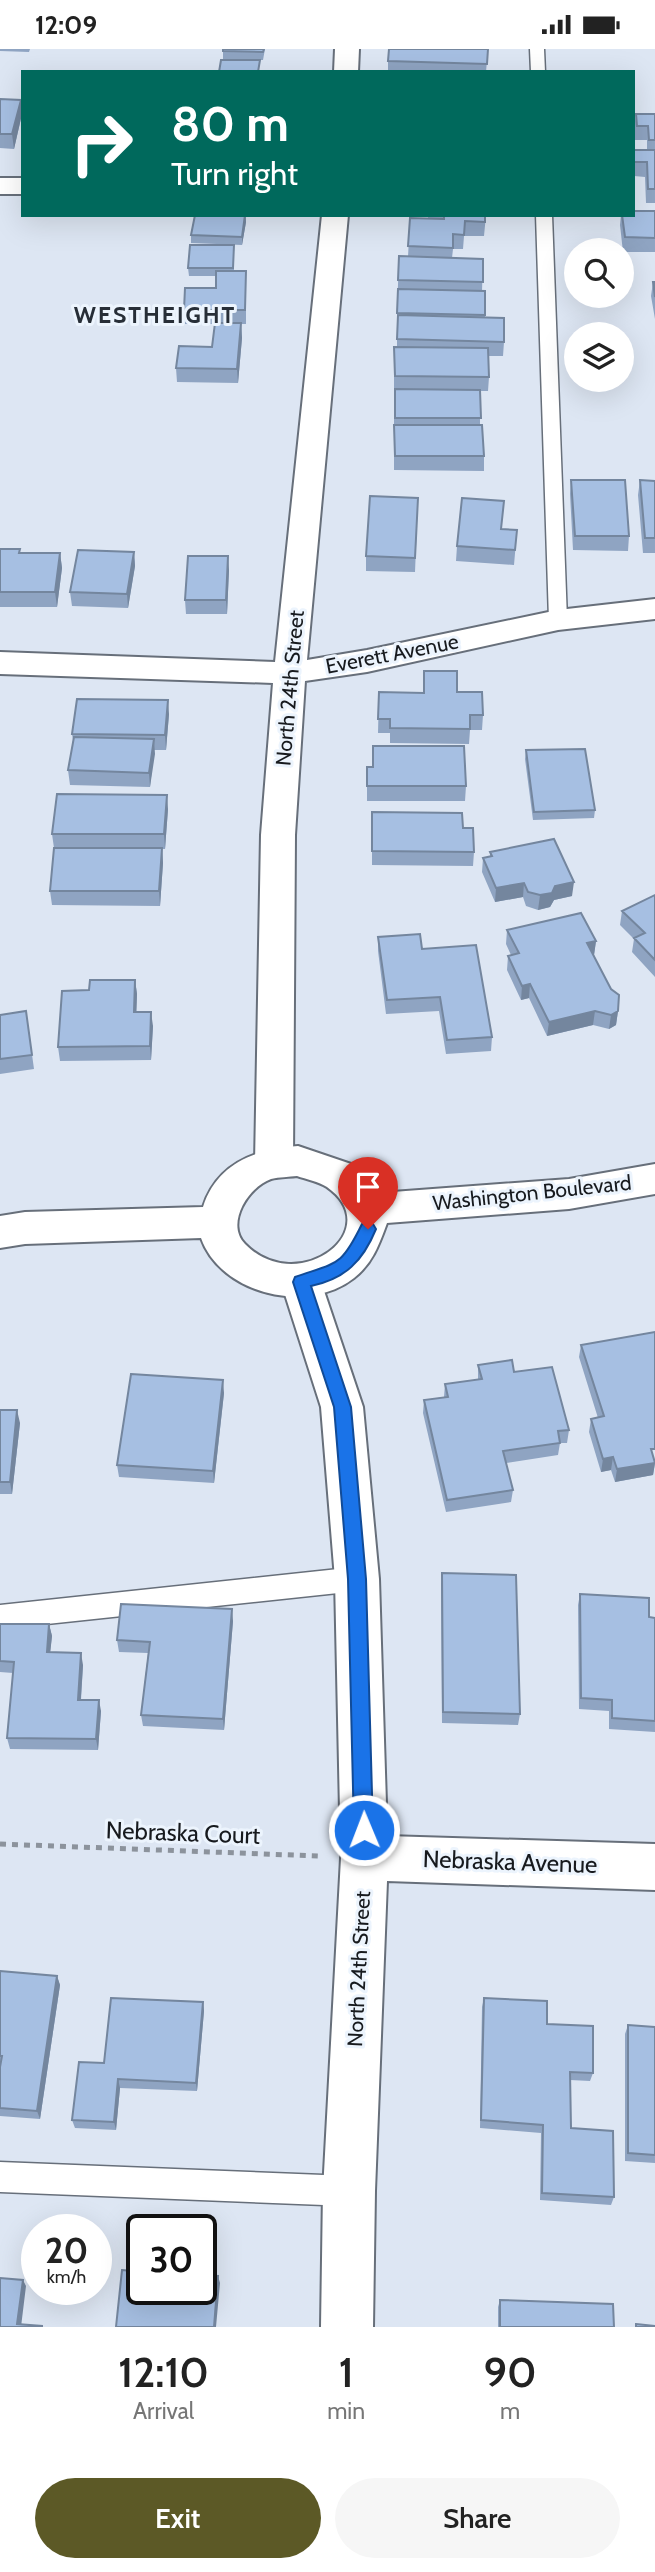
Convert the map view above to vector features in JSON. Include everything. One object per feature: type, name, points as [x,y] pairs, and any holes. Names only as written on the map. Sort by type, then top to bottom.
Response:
[{"type":"street","points":[[346,70],[347,49]]},
{"type":"street","points":[[0,185],[21,186]]},
{"type":"street","name":"North 24th Street","points":[[274,1163],[278,835],[290,673],[335,217]]},
{"type":"street","name":"Everett Avenue","points":[[0,663],[290,673],[367,661],[558,620],[655,609]]},
{"type":"street","points":[[274,1163],[310,1163],[343,1176],[358,1191],[367,1209],[368,1229],[360,1248],[346,1264],[325,1276],[301,1282],[276,1280],[253,1273],[234,1260],[222,1242],[218,1222],[222,1202],[233,1185],[251,1171],[274,1163]]},
{"type":"street","name":"Washington Boulevard","points":[[367,1209],[569,1194],[655,1179]]},
{"type":"street","points":[[0,1233],[25,1228],[218,1222]]},
{"type":"street","name":"North 24th Street","points":[[301,1282],[342,1407],[357,1579],[365,1858],[349,2191],[347,2327]]},
{"type":"street","name":"Nebraska Avenue","points":[[365,1858],[655,1867]]},
{"type":"lane","points":[[537,49],[537,70]]},
{"type":"lane","points":[[544,217],[558,620]]},
{"type":"lane","points":[[0,1617],[357,1579]]},
{"type":"lane","points":[[0,2177],[349,2191]]},
{"type":"path","name":"Nebraska Court","points":[[0,1844],[365,1858]]},
{"type":"building","points":[[223,49],[264,49],[263,52]]},
{"type":"building","points":[[389,49],[488,49],[487,64],[388,61]]},
{"type":"building","points":[[221,60],[260,60],[258,70],[219,70]]},
{"type":"building","points":[[0,99],[21,100],[12,134],[0,134]]},
{"type":"building","points":[[636,114],[655,114],[655,140],[649,140],[648,126],[637,126]]},
{"type":"building","points":[[635,150],[655,150],[655,189],[648,189],[647,162],[635,162]]},
{"type":"building","points":[[635,211],[655,211],[655,238],[625,237],[622,217],[635,217]]},
{"type":"building","points":[[195,217],[245,217],[242,237],[191,235]]},
{"type":"building","points":[[485,217],[485,222],[465,221],[464,235],[453,234],[453,248],[408,246],[410,218]]},
{"type":"building","points":[[190,245],[234,245],[233,268],[188,268]]},
{"type":"building","points":[[399,256],[483,259],[483,282],[398,280]]},
{"type":"building","points":[[216,271],[246,271],[245,310],[184,310],[185,288],[216,288]]},
{"type":"building","points":[[398,289],[485,291],[485,315],[397,313]]},
{"type":"building","points":[[398,315],[504,318],[504,342],[397,339]]},
{"type":"building","points":[[215,323],[241,323],[237,369],[176,368],[179,346],[212,347]]},
{"type":"building","points":[[394,347],[488,348],[489,377],[395,376]]},
{"type":"building","points":[[395,389],[480,390],[481,418],[395,418]]},
{"type":"building","points":[[394,425],[482,425],[484,456],[395,456]]},
{"type":"building","points":[[571,480],[625,480],[629,536],[575,536]]},
{"type":"building","points":[[640,480],[655,481],[655,538],[645,538]]},
{"type":"building","points":[[370,496],[418,498],[415,558],[366,556]]},
{"type":"building","points":[[462,498],[504,501],[501,529],[517,530],[515,550],[457,546]]},
{"type":"building","points":[[0,549],[20,549],[19,553],[60,553],[55,592],[0,592]]},
{"type":"building","points":[[78,550],[134,552],[127,594],[70,592]]},
{"type":"building","points":[[188,556],[228,556],[226,600],[185,600]]},
{"type":"building","points":[[424,671],[457,671],[457,692],[482,692],[483,715],[470,715],[470,729],[390,728],[390,719],[378,719],[379,692],[424,693]]},
{"type":"building","points":[[77,699],[168,700],[165,735],[72,734]]},
{"type":"building","points":[[74,737],[154,739],[149,773],[68,770]]},
{"type":"building","points":[[373,746],[464,746],[466,786],[367,786],[367,767],[373,767]]},
{"type":"building","points":[[585,749],[595,810],[534,812],[526,750]]},
{"type":"building","points":[[57,794],[167,795],[164,834],[52,834]]},
{"type":"building","points":[[372,812],[462,813],[463,828],[473,828],[474,852],[372,851]]},
{"type":"building","points":[[554,839],[574,882],[555,886],[552,893],[540,895],[528,892],[524,883],[496,888],[483,858],[492,856],[490,852]]},
{"type":"building","points":[[54,848],[162,848],[159,891],[50,891]]},
{"type":"building","points":[[655,895],[655,960],[634,938],[645,933],[622,911]]},
{"type":"building","points":[[581,913],[596,941],[587,943],[611,989],[619,995],[618,1011],[611,1015],[595,1011],[549,1022],[530,984],[522,986],[508,956],[519,953],[507,930]]},
{"type":"building","points":[[420,934],[422,949],[476,945],[492,1037],[447,1040],[440,997],[387,1000],[378,937]]},
{"type":"building","points":[[90,980],[135,980],[134,1012],[151,1012],[150,1046],[58,1047],[62,991],[89,990]]},
{"type":"building","points":[[26,1011],[32,1055],[0,1059],[0,1015]]},
{"type":"building","points":[[655,1332],[655,1449],[651,1449],[655,1463],[617,1469],[613,1457],[603,1459],[591,1419],[604,1416],[581,1345]]},
{"type":"building","points":[[512,1360],[514,1372],[552,1367],[569,1430],[558,1431],[560,1443],[503,1451],[513,1490],[447,1500],[424,1400],[448,1397],[445,1384],[482,1379],[478,1365]]},
{"type":"building","points":[[131,1374],[223,1380],[213,1471],[117,1465]]},
{"type":"building","points":[[0,1410],[17,1410],[10,1482],[0,1482]]},
{"type":"building","points":[[442,1573],[516,1575],[520,1714],[443,1712]]},
{"type":"building","points":[[580,1594],[649,1598],[649,1617],[655,1618],[655,1721],[612,1718],[612,1700],[581,1698]]},
{"type":"building","points":[[121,1604],[232,1609],[223,1719],[141,1715],[150,1642],[117,1640]]},
{"type":"building","points":[[0,1624],[49,1624],[47,1652],[81,1653],[78,1700],[99,1700],[96,1739],[7,1738],[14,1662],[0,1661]]},
{"type":"building","points":[[0,1971],[57,1976],[37,2111],[0,2108]]},
{"type":"building","points":[[111,1998],[203,2002],[196,2083],[118,2079],[114,2122],[72,2120],[79,2062],[104,2063]]},
{"type":"building","points":[[484,1998],[547,2001],[547,2024],[593,2026],[593,2073],[570,2072],[571,2128],[613,2131],[614,2197],[542,2193],[543,2125],[481,2120]]},
{"type":"building","points":[[628,2025],[655,2027],[655,2155],[628,2153]]},
{"type":"building","points":[[122,2270],[126,2270],[126,2305],[216,2305],[214,2327],[116,2327]]},
{"type":"building","points":[[0,2278],[21,2280],[17,2324],[42,2327],[0,2327]]},
{"type":"building","points":[[500,2300],[613,2304],[614,2327],[500,2327]]},
{"type":"building","points":[[636,2324],[655,2326],[655,2327],[636,2327]]},
{"type":"district","name":"WESTHEIGHT","points":[[155,315]]},
{"type":"route","points":[[364,1830],[357,1579],[342,1407],[301,1282],[325,1276],[346,1264],[360,1248],[368,1229]]}]
